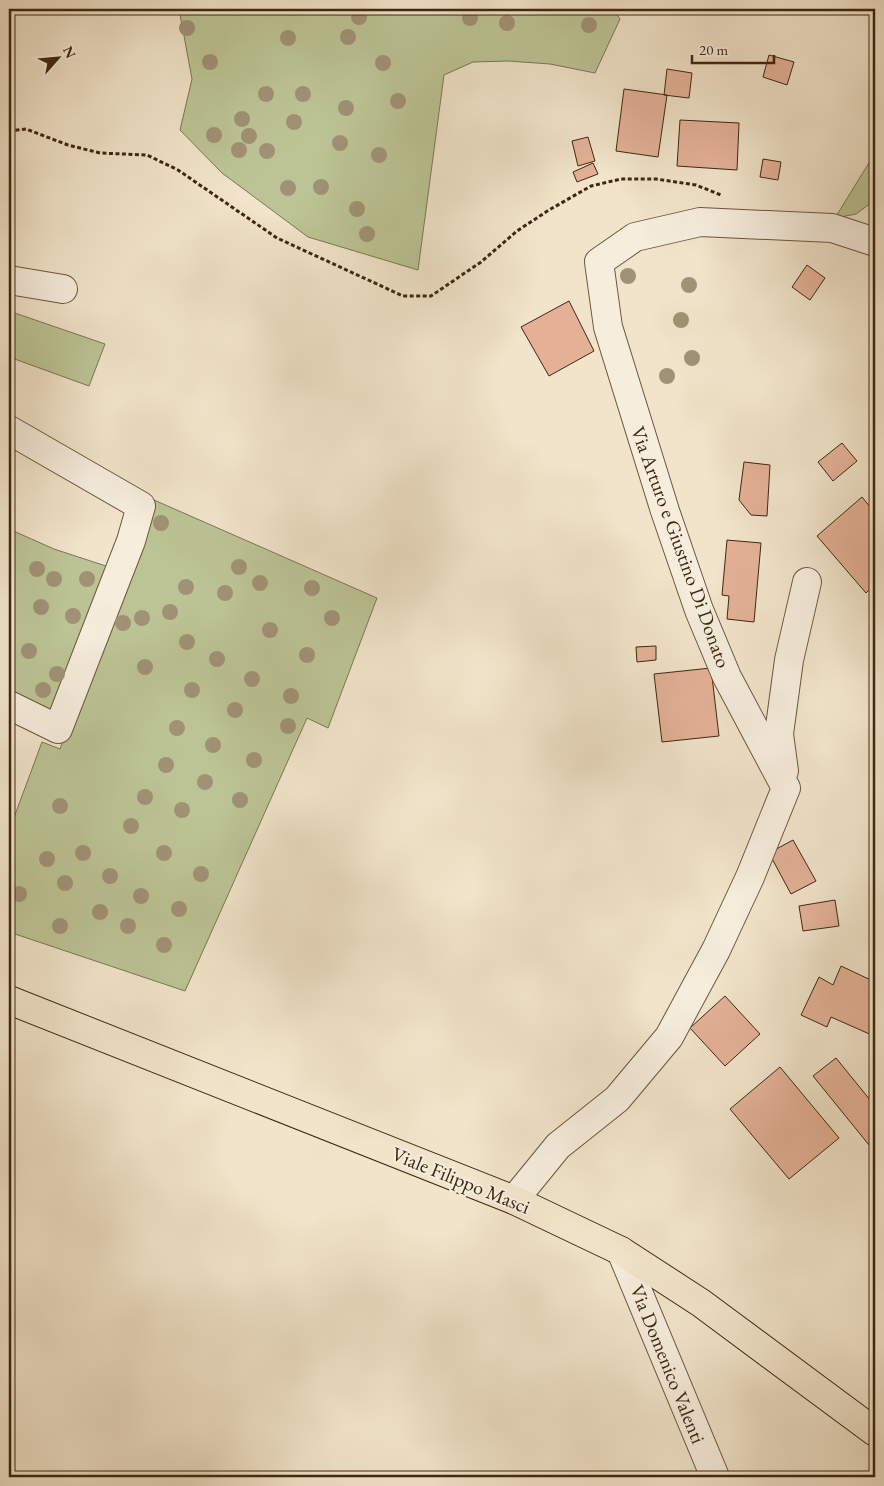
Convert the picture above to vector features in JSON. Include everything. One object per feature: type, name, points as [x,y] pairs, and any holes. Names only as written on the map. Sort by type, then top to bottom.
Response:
[{"type":"main road","name":"Viale Filippo Masci","points":[[9,1000],[514,1200],[621,1251],[701,1303],[875,1432]]},
{"type":"street","name":"Via Arturo e Giustino Di Donato","points":[[786,788],[727,677],[699,610],[665,511],[608,327],[599,262],[635,237],[700,222],[832,228],[875,242]]},
{"type":"street","points":[[9,280],[63,289]]},
{"type":"street","points":[[9,430],[141,506],[124,558],[58,729],[9,705]]},
{"type":"street","points":[[514,1200],[558,1146],[618,1099],[669,1037],[716,950],[747,885],[786,788],[778,734],[789,660],[807,582]]},
{"type":"street","name":"Via Domenico Valenti","points":[[621,1251],[715,1477]]},
{"type":"path","points":[[9,131],[26,129],[68,144],[100,152],[147,155],[178,170],[277,238],[403,296],[431,296],[475,267],[517,231],[549,210],[591,186],[621,179],[656,180],[696,185],[719,192],[727,202],[730,223]]},
{"type":"green space","points":[[179,9],[435,9],[447,15],[449,9],[613,9],[620,19],[595,73],[550,64],[508,61],[473,62],[444,75],[418,270],[308,237],[222,173],[180,130],[192,79]]},
{"type":"green space","points":[[875,153],[875,200],[856,214],[835,218]]},
{"type":"green space","points":[[9,311],[105,344],[89,386],[9,357]]},
{"type":"green space","points":[[154,500],[377,598],[328,728],[307,718],[185,991],[9,932],[9,831],[42,742],[60,749]]},
{"type":"green space","points":[[9,529],[54,549],[109,567],[57,715],[9,692]]},
{"type":"building","points":[[769,55],[794,62],[787,85],[763,77]]},
{"type":"building","points":[[667,69],[692,73],[689,98],[664,95]]},
{"type":"building","points":[[624,89],[667,95],[658,157],[616,151]]},
{"type":"building","points":[[680,120],[739,123],[737,170],[677,166]]},
{"type":"building","points":[[588,137],[595,161],[578,166],[572,141]]},
{"type":"building","points":[[763,159],[781,162],[778,180],[760,177]]},
{"type":"building","points":[[593,163],[598,174],[577,182],[573,172]]},
{"type":"building","points":[[807,265],[825,278],[810,300],[792,287]]},
{"type":"building","points":[[569,301],[594,351],[549,376],[521,327]]},
{"type":"building","points":[[842,443],[857,461],[833,481],[818,462]]},
{"type":"building","points":[[744,462],[770,465],[767,516],[751,515],[739,500]]},
{"type":"building","points":[[862,497],[875,513],[875,584],[866,593],[817,536]]},
{"type":"building","points":[[727,540],[761,543],[754,622],[727,619],[729,596],[722,595]]},
{"type":"building","points":[[656,646],[656,660],[637,662],[636,647]]},
{"type":"building","points":[[711,668],[719,736],[662,742],[654,674]]},
{"type":"building","points":[[793,840],[816,881],[791,894],[769,853]]},
{"type":"building","points":[[835,900],[839,926],[803,931],[799,906]]},
{"type":"building","points":[[841,966],[875,982],[874,1036],[831,1017],[827,1027],[801,1015],[819,977],[833,985]]},
{"type":"building","points":[[725,996],[760,1034],[725,1066],[690,1028]]},
{"type":"building","points":[[836,1058],[875,1106],[875,1140],[869,1145],[813,1076]]},
{"type":"building","points":[[780,1067],[839,1138],[789,1179],[730,1109]]}]
